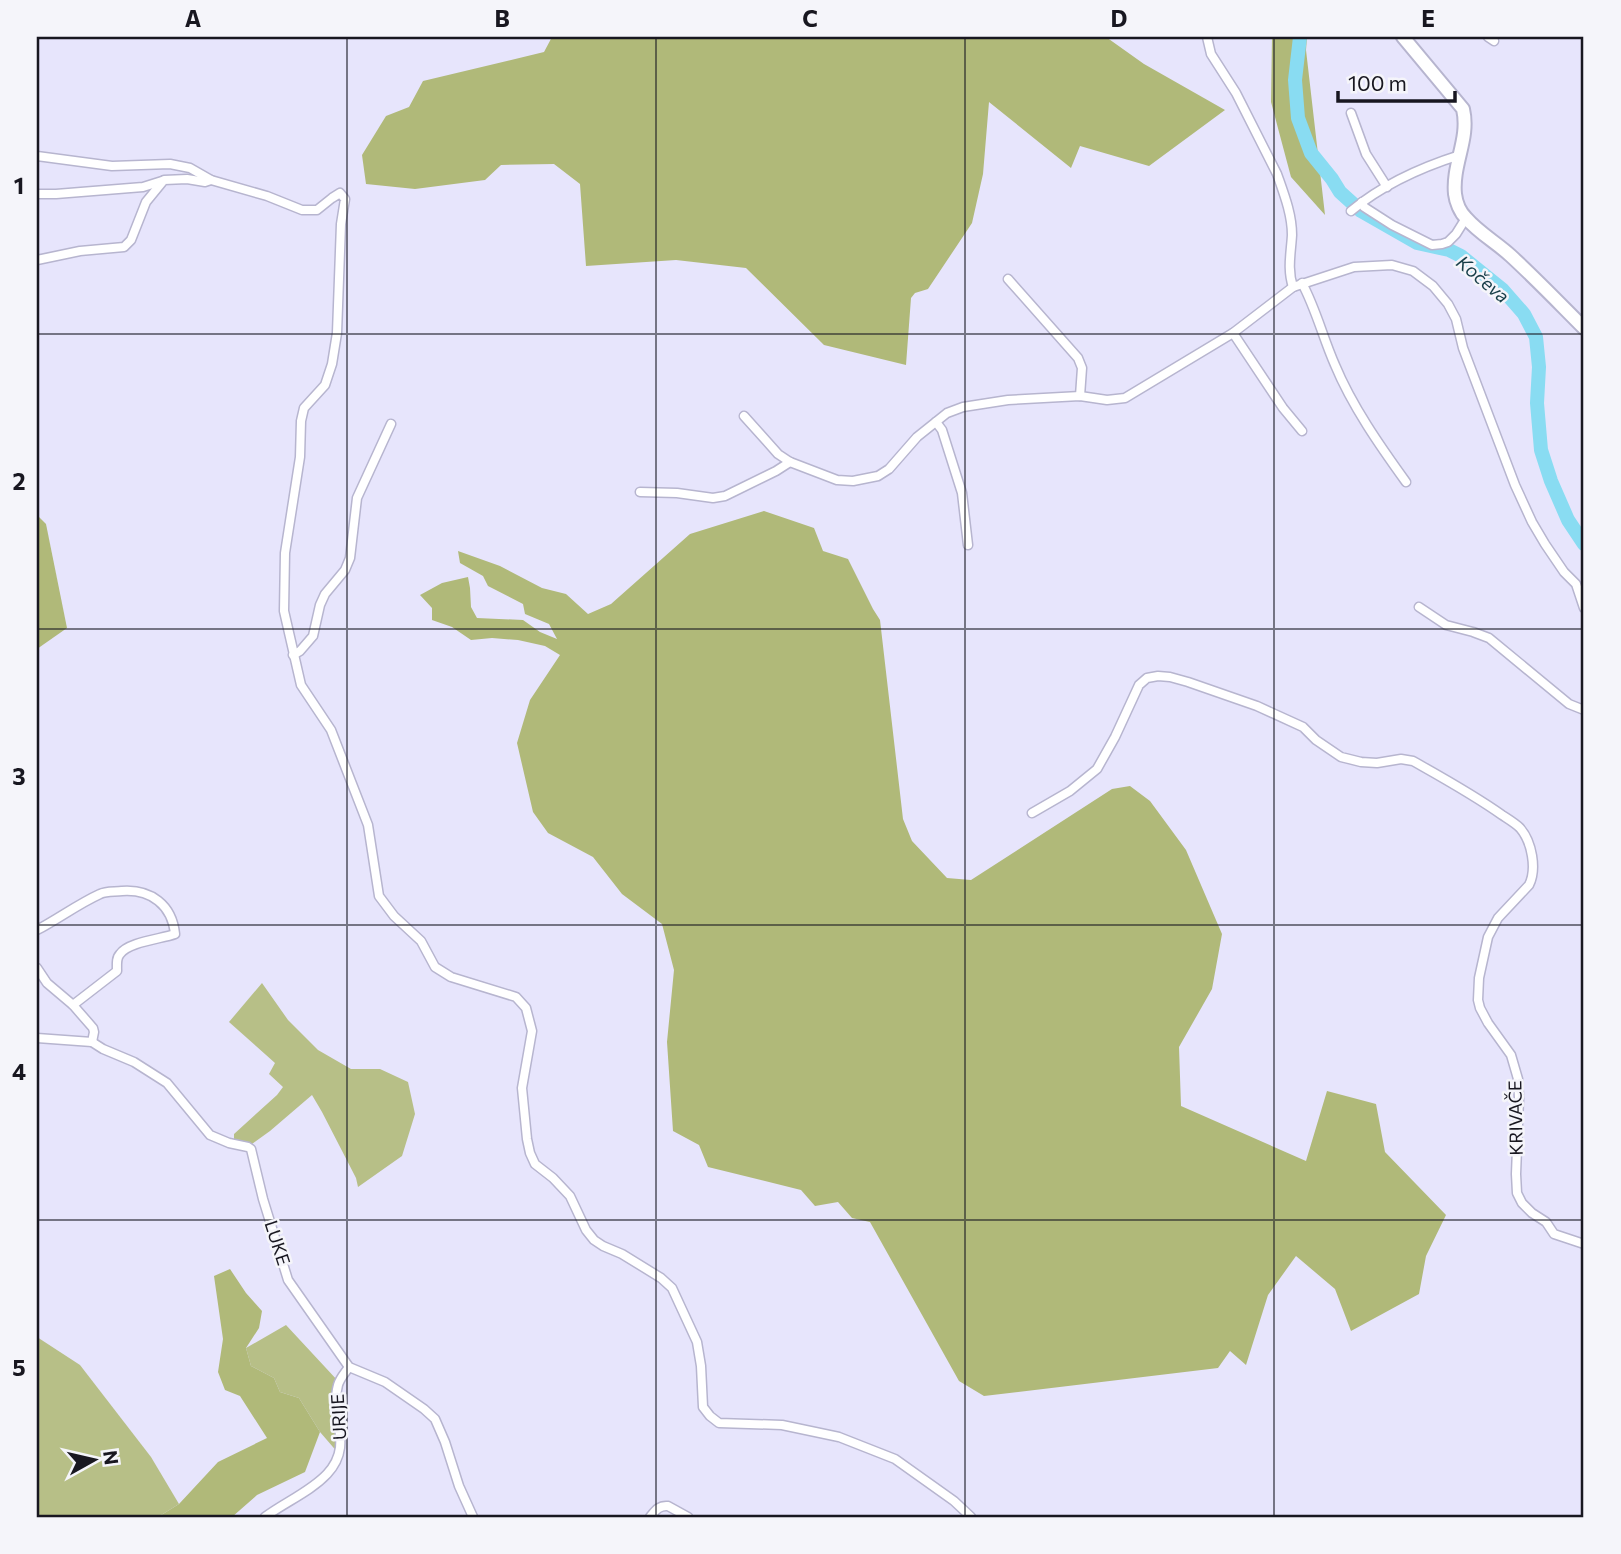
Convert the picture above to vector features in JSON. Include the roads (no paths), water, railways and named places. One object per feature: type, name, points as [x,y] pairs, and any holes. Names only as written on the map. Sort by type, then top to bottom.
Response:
[{"type":"main road","points":[[1403,37],[1463,109],[1466,121],[1455,194],[1460,209],[1466,218],[1510,255],[1584,328]]},
{"type":"street","points":[[1207,37],[1211,54],[1236,93],[1277,174],[1289,207],[1292,234],[1290,279],[1310,298],[1335,366],[1375,438],[1406,482]]},
{"type":"street","points":[[1351,113],[1366,154],[1387,187]]},
{"type":"street","points":[[1351,210],[1424,168],[1460,155]]},
{"type":"street","points":[[37,156],[112,166],[170,164],[190,168],[211,180],[267,196],[302,210],[317,210],[340,193],[345,199],[341,224],[337,333],[325,385],[304,408],[301,421],[300,457],[285,553],[284,611],[301,685],[331,730],[368,825],[379,895],[394,916],[421,941],[435,967],[451,977],[516,998],[526,1009],[532,1031],[522,1088],[530,1153],[535,1164],[570,1196],[586,1230],[594,1240],[622,1254],[672,1288],[697,1342],[703,1407],[710,1416],[719,1423],[782,1425],[839,1437],[895,1459],[954,1501],[971,1517]]},
{"type":"street","points":[[37,194],[143,187],[164,180],[211,180]]},
{"type":"street","points":[[37,260],[80,251],[124,247],[131,240],[146,202],[164,180]]},
{"type":"street","points":[[1360,203],[1392,225],[1432,245],[1448,242],[1466,218]]},
{"type":"street","points":[[744,416],[778,454],[790,462],[837,480],[853,481],[889,469],[917,437],[947,413],[985,402],[1080,396],[1107,400],[1125,398],[1233,332],[1297,285],[1354,267],[1392,265],[1413,271],[1433,286],[1448,304],[1515,485],[1532,523],[1564,572],[1576,584],[1584,608]]},
{"type":"street","points":[[1008,279],[1078,358],[1082,368],[1080,396]]},
{"type":"street","points":[[1233,332],[1283,408],[1302,431]]},
{"type":"street","points":[[936,422],[942,430],[962,493],[968,545]]},
{"type":"street","points":[[293,655],[313,636],[325,594],[345,570],[350,558],[357,498],[391,424]]},
{"type":"street","points":[[640,492],[713,498],[724,496],[790,462]]},
{"type":"street","points":[[1419,607],[1446,625],[1489,638],[1569,704],[1584,710]]},
{"type":"street","name":"KRIVAČE","points":[[1032,813],[1070,791],[1097,769],[1139,685],[1147,678],[1158,676],[1170,677],[1257,706],[1303,727],[1316,740],[1341,757],[1377,763],[1401,759],[1413,761],[1520,828],[1530,846],[1534,870],[1529,885],[1498,918],[1488,937],[1479,978],[1479,1008],[1511,1055],[1518,1079],[1517,1193],[1522,1203],[1546,1222],[1554,1234],[1584,1244]]},
{"type":"street","points":[[37,930],[103,893],[129,891],[148,894],[158,900],[174,920],[176,934],[143,942],[121,951],[117,958],[117,971],[73,1005]]},
{"type":"street","points":[[37,968],[47,983],[73,1005],[93,1028],[92,1042]]},
{"type":"street","name":"LUKE","points":[[37,1038],[92,1042],[134,1062],[167,1083],[210,1135],[251,1149],[262,1199],[288,1280],[349,1367]]},
{"type":"street","points":[[349,1367],[385,1382],[435,1419],[473,1517]]},
{"type":"street","name":"URIJE","points":[[265,1517],[313,1487],[337,1462],[341,1440],[337,1388],[349,1367]]},
{"type":"street","points":[[650,1517],[658,1508],[668,1506],[688,1517]]},
{"type":"waterway","name":"Kočeva","points":[[1300,37],[1295,80],[1298,118],[1311,153],[1340,192],[1361,211],[1417,243],[1449,250],[1461,256],[1503,290],[1524,314],[1536,337],[1541,450],[1568,520],[1584,544]]}]
